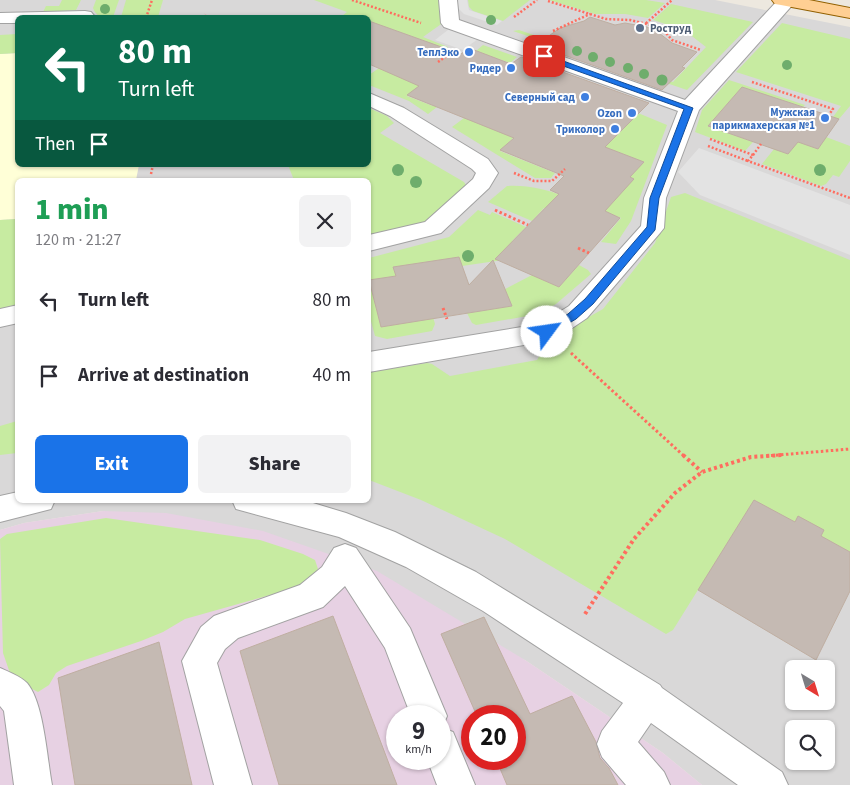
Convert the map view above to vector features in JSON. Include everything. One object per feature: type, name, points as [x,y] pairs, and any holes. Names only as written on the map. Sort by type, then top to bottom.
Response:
[{"type":"main road","points":[[784,1],[850,13]]},
{"type":"street","points":[[448,0],[450,23],[687,123]]},
{"type":"street","points":[[371,362],[547,332],[572,317],[589,302],[652,228],[654,198],[687,123],[784,1]]},
{"type":"street","points":[[51,15],[88,11]]},
{"type":"street","points":[[0,18],[15,18]]},
{"type":"street","points":[[371,101],[406,117],[480,164],[485,168],[487,174],[482,183],[433,228],[371,243]]},
{"type":"street","points":[[0,318],[15,315]]},
{"type":"street","points":[[0,509],[27,503]]},
{"type":"street","points":[[286,503],[402,549],[490,598],[566,644],[648,698],[769,785]]},
{"type":"street","points":[[336,524],[345,558],[398,639],[425,705]]},
{"type":"street","points":[[233,785],[199,661],[213,638],[226,627],[310,596],[333,577],[345,558]]},
{"type":"street","points":[[0,684],[14,695],[21,706],[32,785]]},
{"type":"street","points":[[648,698],[615,744],[651,785]]},
{"type":"street","points":[[450,770],[456,785]]},
{"type":"path","points":[[147,15],[152,0]]},
{"type":"path","points":[[352,0],[436,28],[450,23]]},
{"type":"path","points":[[645,25],[672,0]]},
{"type":"path","points":[[548,1],[606,19],[630,20],[663,31],[672,40],[702,50],[697,55]]},
{"type":"path","points":[[747,81],[833,109],[828,116]]},
{"type":"path","points":[[687,123],[753,155]]},
{"type":"path","points":[[687,123],[692,137],[698,142],[850,198]]},
{"type":"path","points":[[748,161],[761,144]]},
{"type":"path","points":[[151,174],[153,167]]},
{"type":"path","points":[[512,172],[534,181],[552,181],[565,169]]},
{"type":"path","points":[[494,210],[528,225]]},
{"type":"path","points":[[578,248],[589,253]]},
{"type":"path","points":[[547,332],[702,472]]},
{"type":"path","points":[[566,644],[634,539],[675,493],[702,472],[751,457],[850,449]]},
{"type":"shaded area","points":[[0,0],[715,0],[850,27],[850,785],[702,785],[663,753],[525,660],[103,511],[24,523],[0,530]]},
{"type":"shaded area","points":[[458,0],[467,0],[469,10],[502,21],[497,25],[464,14],[458,8]]},
{"type":"shaded area","points":[[453,26],[482,36],[463,50],[435,40]]},
{"type":"shaded area","points":[[15,53],[15,167],[139,167],[136,178],[15,178],[15,219],[0,220],[0,54]]},
{"type":"shaded area","points":[[699,148],[850,205],[850,255],[700,195],[678,172]]},
{"type":"shaded area","points":[[103,511],[166,513],[263,531],[377,571],[525,660],[663,753],[702,785],[0,785],[0,530],[24,523]]},
{"type":"green space","points":[[62,0],[81,0],[76,10],[43,12],[46,6],[59,6]]},
{"type":"green space","points":[[96,0],[119,0],[114,15],[98,15],[93,8]]},
{"type":"green space","points":[[126,0],[163,0],[159,15],[122,15]]},
{"type":"green space","points":[[314,0],[443,0],[444,22],[423,37],[448,47],[440,53],[425,41],[383,26],[378,30],[371,27],[371,15],[343,15],[347,12]]},
{"type":"green space","points":[[468,0],[530,0],[503,21],[473,11],[469,7]]},
{"type":"green space","points":[[549,0],[646,0],[665,3],[648,18],[625,14],[595,14]]},
{"type":"green space","points":[[671,4],[753,22],[687,90],[513,31],[519,30],[673,82],[706,47],[684,30],[653,20]]},
{"type":"green space","points":[[782,23],[850,39],[850,106],[839,119],[833,117],[841,106],[736,72]]},
{"type":"green space","points":[[15,34],[15,53],[0,54],[0,35]]},
{"type":"green space","points":[[483,45],[517,57],[510,63],[476,51]]},
{"type":"green space","points":[[379,68],[424,82],[407,96],[433,106],[439,102],[442,103],[428,114],[409,101],[371,86],[371,74]]},
{"type":"green space","points":[[729,80],[805,105],[803,107],[742,87],[708,126],[753,142],[745,151],[695,132],[702,110]]},
{"type":"green space","points":[[371,109],[387,116],[394,123],[380,133],[464,182],[466,185],[464,189],[425,224],[371,237],[371,178],[293,178],[289,167],[371,167]]},
{"type":"green space","points":[[638,113],[667,125],[631,221],[616,244],[601,242],[621,218],[597,208],[634,179],[630,177],[644,162],[605,147]]},
{"type":"green space","points":[[464,118],[518,133],[500,151],[555,173],[551,178],[535,178],[452,127]]},
{"type":"green space","points":[[826,137],[850,146],[850,161],[839,177],[833,175],[826,184],[821,186],[762,164],[774,149],[788,154],[798,142],[818,149]]},
{"type":"green space","points":[[507,186],[537,188],[565,197],[551,211],[544,208],[532,221],[488,202]]},
{"type":"green space","points":[[685,193],[850,260],[850,552],[821,536],[824,530],[799,517],[795,522],[754,500],[673,630],[666,634],[505,539],[421,500],[371,481],[371,372],[427,363],[432,364],[450,376],[537,360],[550,339],[603,309],[655,243],[671,197]]},
{"type":"green space","points":[[478,210],[490,215],[492,212],[526,227],[512,241],[518,244],[503,260],[462,266],[459,257],[393,267],[396,276],[371,280],[371,257],[449,237]]},
{"type":"green space","points":[[15,219],[15,305],[0,309],[0,220]]},
{"type":"green space","points":[[579,265],[591,274],[556,304],[539,314],[476,325],[472,323],[467,313],[512,306],[505,289],[532,275],[559,287]]},
{"type":"green space","points":[[371,288],[381,327],[422,320],[431,310],[435,324],[432,331],[387,339],[375,336],[371,321]]},
{"type":"green space","points":[[15,422],[15,453],[0,455],[0,426]]},
{"type":"green space","points":[[106,518],[260,540],[303,554],[315,560],[318,569],[306,585],[185,619],[163,632],[141,641],[67,666],[56,673],[49,685],[38,692],[12,679],[3,653],[0,539],[7,534]]},
{"type":"building","points":[[590,17],[615,25],[625,23],[647,27],[672,43],[697,52],[682,67],[685,68],[662,90],[536,45],[560,28],[584,21]]},
{"type":"building","points":[[371,22],[461,54],[469,48],[511,64],[521,57],[649,103],[605,147],[644,162],[630,177],[634,179],[605,211],[620,218],[559,287],[495,259],[559,194],[550,190],[564,176],[500,150],[514,138],[407,95],[419,86],[371,65]]},
{"type":"building","points":[[742,87],[839,119],[818,149],[798,142],[788,154],[708,126]]},
{"type":"building","points":[[459,257],[469,285],[493,260],[512,306],[381,327],[371,288],[371,280],[396,276],[393,267]]},
{"type":"building","points":[[754,500],[795,522],[798,516],[824,530],[821,536],[850,552],[850,591],[816,660],[698,590]]},
{"type":"building","points":[[333,616],[386,756],[386,770],[391,770],[397,785],[279,785],[240,651]]},
{"type":"building","points":[[484,617],[526,705],[472,705],[441,634]]},
{"type":"building","points":[[159,642],[192,785],[75,785],[58,678]]},
{"type":"building","points":[[572,696],[596,742],[600,758],[609,768],[618,785],[507,785],[501,770],[526,770],[526,706],[530,714]]},
{"type":"place","name":"Роструд","points":[[640,28]]},
{"type":"place","name":"ТеплЭко","points":[[469,52]]},
{"type":"place","name":"Ридер","points":[[511,68]]},
{"type":"place","name":"Северный сад","points":[[585,97]]},
{"type":"place","name":"Ozon","points":[[632,113]]},
{"type":"place","name":"Мужская парикмахерская №1","points":[[825,118]]},
{"type":"place","name":"Триколор","points":[[615,129]]},
{"type":"route","points":[[544,56],[689,108],[654,198],[652,228],[589,302],[572,317],[547,332]]}]
